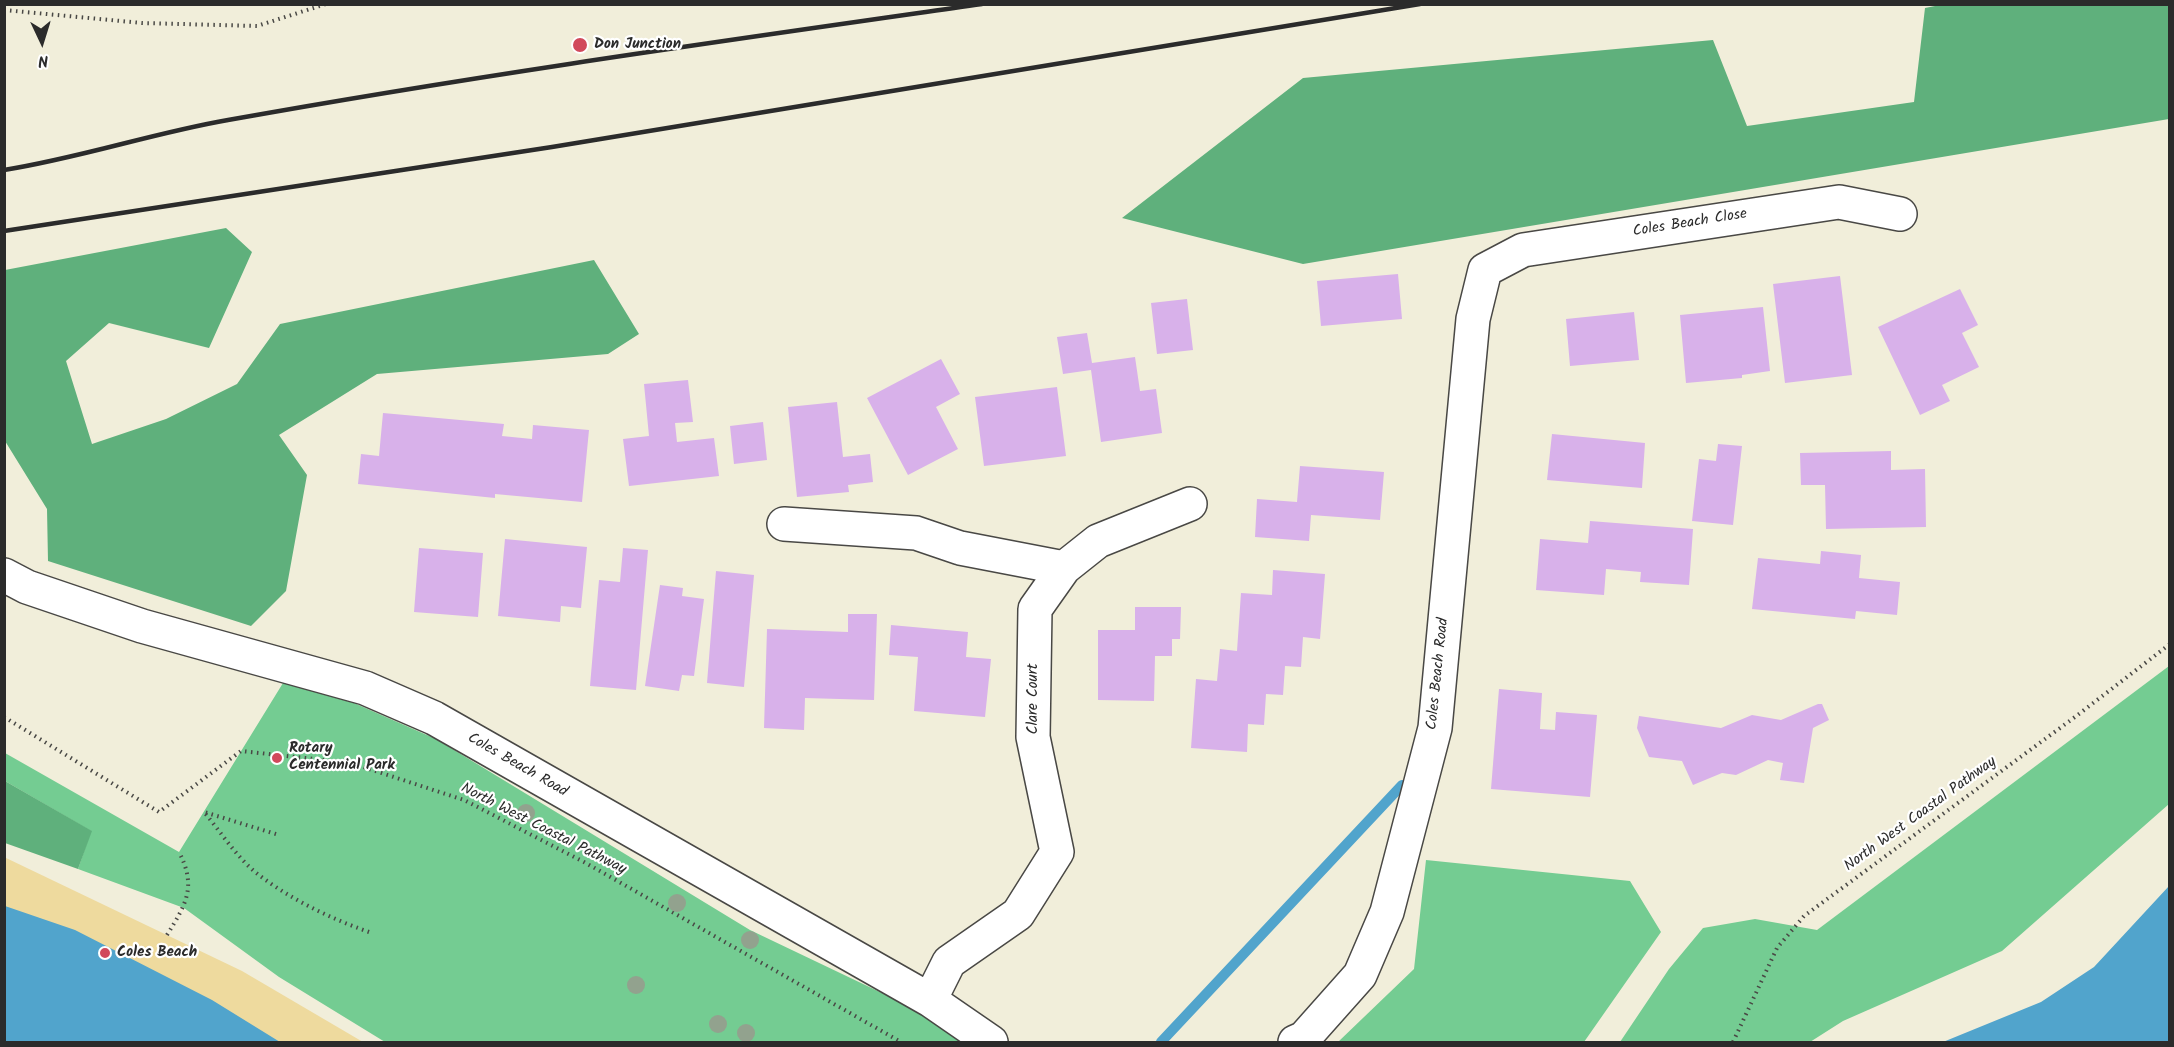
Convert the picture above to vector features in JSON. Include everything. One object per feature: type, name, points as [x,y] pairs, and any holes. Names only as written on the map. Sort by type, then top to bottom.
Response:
[{"type":"street","name":"Coles Beach Close","points":[[1485,270],[1523,250],[1839,202],[1900,214]]},
{"type":"street","name":"Coles Beach Road","points":[[1296,1042],[1304,1038],[1360,975],[1387,912],[1435,728],[1473,319],[1485,270]]},
{"type":"street","name":"Clare Court","points":[[930,1000],[949,962],[1018,914],[1057,852],[1033,737],[1035,609],[1064,568],[1098,541],[1190,504]]},
{"type":"street","points":[[784,524],[916,533],[960,548],[1064,568]]},
{"type":"street","name":"Coles Beach Road","points":[[4,575],[27,587],[142,626],[365,688],[434,718],[930,1000],[991,1042]]},
{"type":"path","points":[[4,10],[142,23],[257,26],[326,4]]},
{"type":"path","name":"North West Coastal Pathway","points":[[1732,1042],[1777,948],[1804,916],[2075,717],[2169,644]]},
{"type":"path","name":"North West Coastal Pathway","points":[[4,717],[159,812],[242,751],[351,764],[464,800],[584,862],[902,1042]]},
{"type":"path","points":[[276,834],[204,812],[254,871],[297,899],[340,922],[369,932]]},
{"type":"path","points":[[167,935],[184,908],[190,888],[188,868],[179,852]]},
{"type":"green space","points":[[1940,5],[2169,5],[2169,119],[1303,264],[1122,218],[1303,78],[1713,40],[1747,126],[1914,102],[1925,8]]},
{"type":"green space","points":[[226,228],[252,252],[209,348],[109,323],[66,361],[92,444],[166,419],[237,384],[280,324],[594,260],[639,334],[608,354],[377,374],[279,435],[307,475],[286,591],[251,626],[48,561],[47,509],[5,441],[5,270]]},
{"type":"green space","points":[[2169,666],[2169,804],[2002,951],[1843,1021],[1810,1042],[1620,1042],[1669,969],[1703,928],[1755,919],[1817,930]]},
{"type":"green space","points":[[283,683],[354,703],[436,739],[750,930],[905,1004],[968,1042],[385,1042],[279,977],[184,908],[78,869],[91,831],[5,781],[5,753],[179,852]]},
{"type":"green space","points":[[5,781],[92,831],[78,869],[5,843]]},
{"type":"green space","points":[[1426,860],[1630,881],[1661,932],[1584,1042],[1338,1042],[1414,969]]},
{"type":"sand","name":"Coles Beach","points":[[4,857],[242,971],[363,1042],[5,1042]]},
{"type":"water","points":[[2169,886],[2169,1042],[1943,1042],[2041,1002],[2094,967]]},
{"type":"water","points":[[5,906],[75,930],[212,1000],[280,1042],[5,1042]]},
{"type":"building","points":[[1398,274],[1402,319],[1321,326],[1317,281]]},
{"type":"building","points":[[1840,276],[1852,375],[1785,383],[1773,284]]},
{"type":"building","points":[[1960,289],[1978,325],[1962,333],[1979,367],[1942,385],[1950,401],[1920,415],[1878,327]]},
{"type":"building","points":[[1187,299],[1193,350],[1157,354],[1151,303]]},
{"type":"building","points":[[1763,307],[1770,371],[1742,375],[1742,378],[1686,383],[1680,315]]},
{"type":"building","points":[[1634,312],[1639,360],[1570,366],[1566,319]]},
{"type":"building","points":[[1087,333],[1092,363],[1135,357],[1140,391],[1156,389],[1162,433],[1101,442],[1091,370],[1063,374],[1057,337]]},
{"type":"building","points":[[941,359],[960,394],[936,407],[958,449],[908,475],[867,398]]},
{"type":"building","points":[[688,380],[693,422],[675,423],[677,442],[714,438],[719,476],[629,486],[623,439],[649,436],[644,384]]},
{"type":"building","points":[[1057,387],[1066,456],[984,466],[975,397]]},
{"type":"building","points":[[837,402],[843,457],[870,454],[873,482],[848,485],[849,492],[797,497],[788,407]]},
{"type":"building","points":[[383,413],[504,424],[502,436],[532,439],[533,425],[589,430],[582,502],[495,494],[495,498],[358,484],[361,454],[379,456]]},
{"type":"building","points":[[763,422],[767,460],[734,464],[730,426]]},
{"type":"building","points":[[1552,434],[1645,443],[1642,488],[1547,480]]},
{"type":"building","points":[[1718,444],[1742,446],[1733,525],[1692,521],[1699,459],[1716,461]]},
{"type":"building","points":[[1891,451],[1891,470],[1925,469],[1926,527],[1826,529],[1825,485],[1801,485],[1800,453]]},
{"type":"building","points":[[1300,466],[1384,472],[1380,520],[1311,515],[1309,541],[1255,537],[1257,499],[1297,502]]},
{"type":"building","points":[[1590,521],[1693,529],[1689,585],[1640,582],[1641,572],[1606,569],[1604,595],[1536,590],[1540,539],[1588,543]]},
{"type":"building","points":[[505,539],[587,547],[581,608],[561,606],[560,622],[498,616]]},
{"type":"building","points":[[419,548],[483,553],[478,617],[414,612]]},
{"type":"building","points":[[623,548],[648,550],[636,690],[590,686],[599,580],[620,582]]},
{"type":"building","points":[[1821,551],[1861,555],[1859,578],[1900,582],[1897,615],[1856,611],[1855,619],[1752,609],[1758,558],[1820,564]]},
{"type":"building","points":[[1273,570],[1325,574],[1320,639],[1303,637],[1301,667],[1285,666],[1283,695],[1266,694],[1264,725],[1248,724],[1247,752],[1191,748],[1196,679],[1217,681],[1220,649],[1237,651],[1241,593],[1272,595]]},
{"type":"building","points":[[716,571],[754,575],[744,687],[707,683]]},
{"type":"building","points":[[660,585],[683,588],[682,596],[704,599],[694,676],[682,675],[679,691],[645,686]]},
{"type":"building","points":[[1135,607],[1181,607],[1180,639],[1172,639],[1172,656],[1155,656],[1154,701],[1098,700],[1098,630],[1135,630]]},
{"type":"building","points":[[848,614],[877,614],[874,700],[805,698],[804,730],[764,728],[767,629],[848,632]]},
{"type":"building","points":[[891,625],[968,632],[966,657],[991,659],[985,717],[914,711],[918,657],[889,655]]},
{"type":"building","points":[[1499,689],[1542,693],[1540,729],[1555,730],[1556,712],[1597,715],[1590,797],[1491,789]]},
{"type":"building","points":[[1822,704],[1829,720],[1813,728],[1804,783],[1780,780],[1783,763],[1768,760],[1736,775],[1722,773],[1693,785],[1682,761],[1649,757],[1637,728],[1639,716],[1721,728],[1752,715],[1781,720]]},
{"type":"waterway","points":[[1161,1042],[1402,785]]},
{"type":"railway","points":[[4,170],[61,159],[200,125],[416,88],[982,4]]},
{"type":"railway","points":[[4,231],[552,147],[1420,4]]},
{"type":"place","name":"Don Junction","points":[[580,45]]},
{"type":"place","name":"Rotary Centennial Park","points":[[277,758]]},
{"type":"place","name":"Coles Beach","points":[[105,953]]}]
